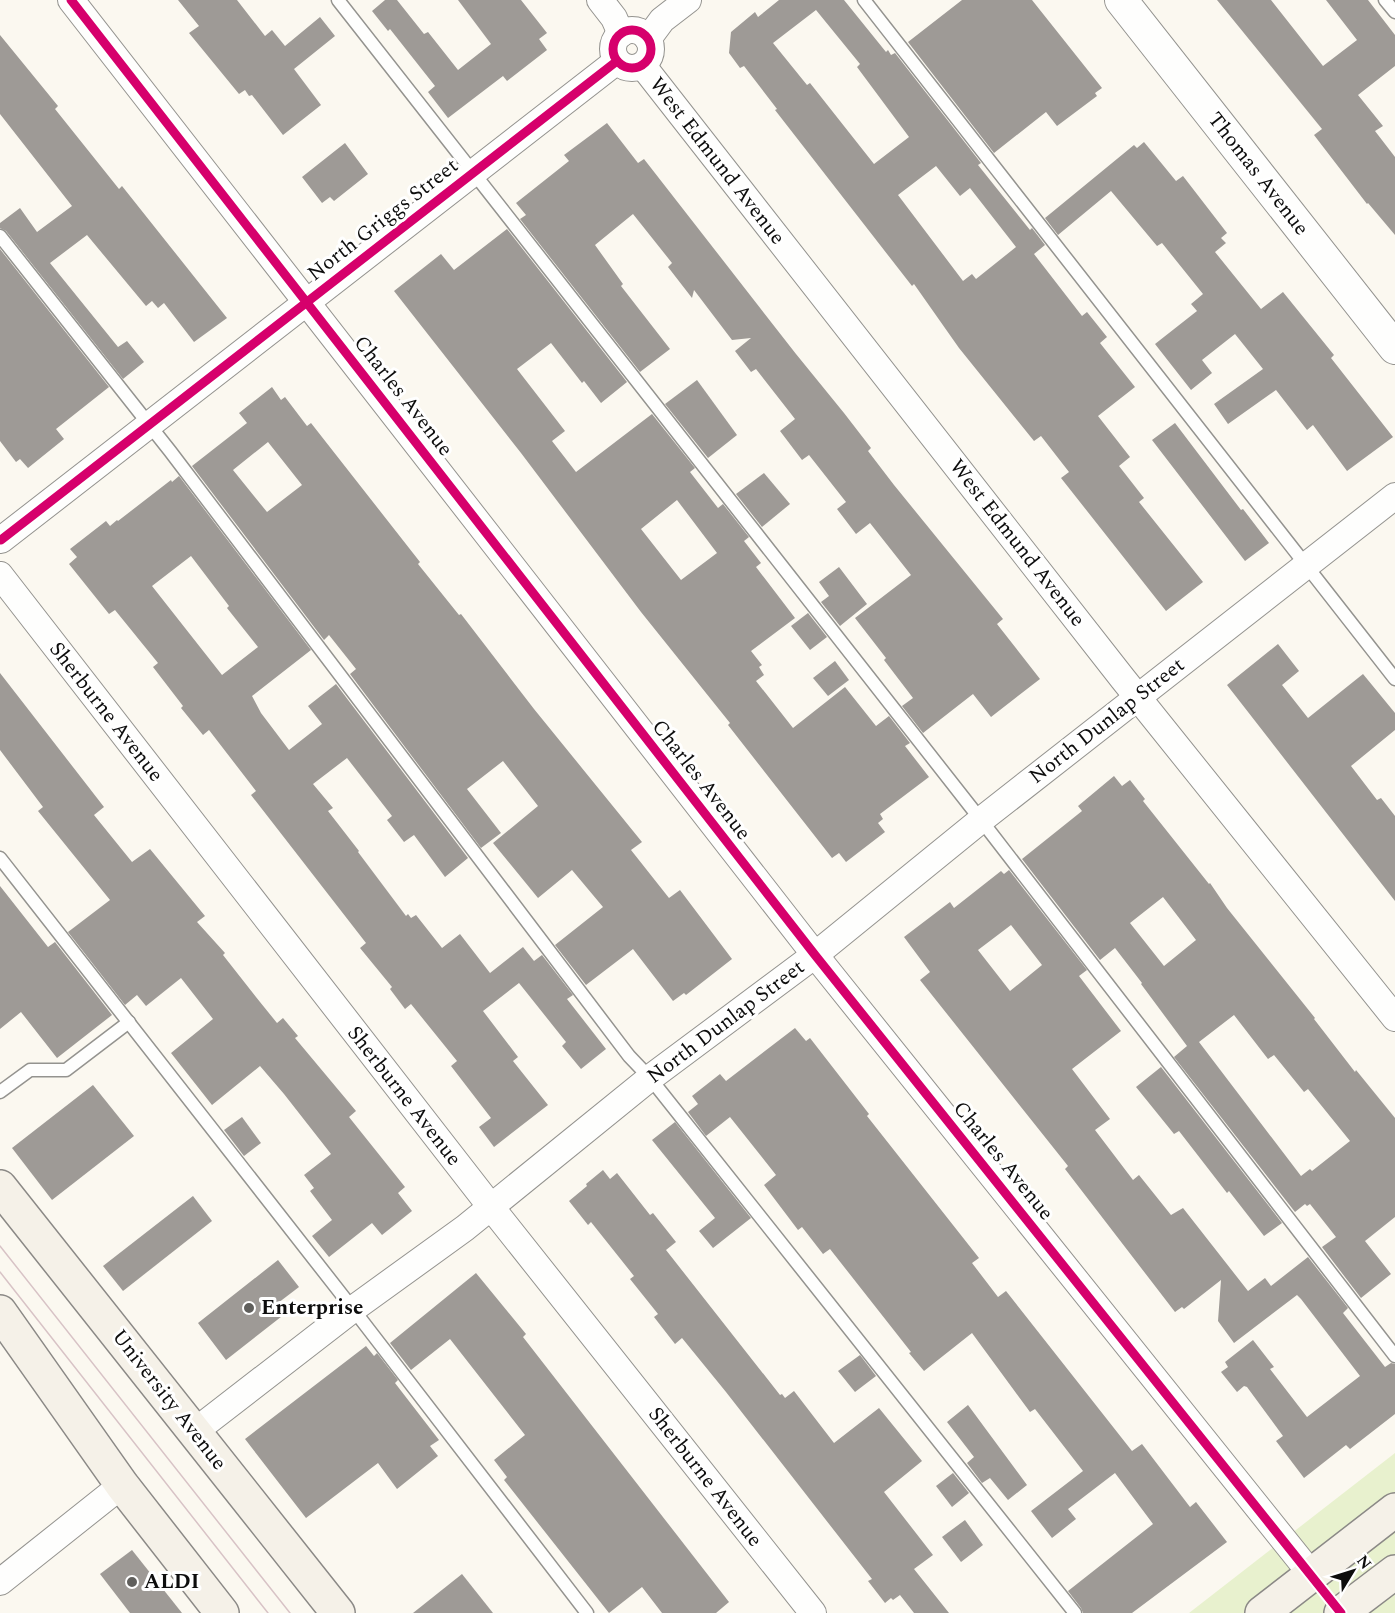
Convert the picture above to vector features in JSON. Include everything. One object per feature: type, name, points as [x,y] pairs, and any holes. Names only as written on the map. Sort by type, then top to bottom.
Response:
[{"type":"main road","name":"University Avenue","points":[[0,1187],[338,1613]]},
{"type":"main road","points":[[0,1312],[122,1485],[222,1613]]},
{"type":"main road","points":[[1262,1613],[1395,1510]]},
{"type":"main road","points":[[1341,1613],[1395,1572]]},
{"type":"street","name":"Charles Avenue","points":[[71,0],[815,955],[1312,1575]]},
{"type":"street","points":[[600,0],[614,18],[621,34]]},
{"type":"street","points":[[648,39],[662,20],[688,0]]},
{"type":"street","name":"Thomas Avenue","points":[[1121,0],[1395,348]]},
{"type":"street","points":[[632,30],[644,34],[648,39],[651,53],[643,66],[634,69],[625,68],[617,62],[613,50],[616,38],[621,34],[632,30]]},
{"type":"street","name":"North Griggs Street","points":[[1,540],[617,62]]},
{"type":"street","name":"West Edmund Avenue","points":[[643,66],[1138,698],[1395,1018]]},
{"type":"street","name":"North Dunlap Street","points":[[194,1432],[353,1309],[491,1208],[650,1078],[815,955],[981,819],[1395,496]]},
{"type":"street","points":[[0,568],[6,556],[1,540]]},
{"type":"street","name":"Sherburne Avenue","points":[[0,575],[491,1208],[813,1613]]},
{"type":"street","points":[[0,1582],[122,1485]]},
{"type":"lane","points":[[338,0],[981,819],[1395,1356]]},
{"type":"lane","points":[[864,0],[1395,679]]},
{"type":"lane","points":[[1385,0],[1395,12]]},
{"type":"lane","points":[[0,236],[150,425],[629,1056],[650,1078],[1075,1613]]},
{"type":"lane","points":[[0,858],[353,1309],[587,1613]]},
{"type":"lane","points":[[0,1092],[30,1070],[66,1070],[129,1022]]},
{"type":"green space","points":[[1395,1453],[1395,1613],[1189,1613]]},
{"type":"building","points":[[178,0],[237,0],[265,36],[272,30],[285,46],[320,17],[335,36],[294,69],[321,105],[283,135],[252,95],[249,96],[245,90],[239,94],[189,33],[199,26]]},
{"type":"building","points":[[385,0],[397,0],[424,34],[428,32],[458,70],[491,44],[458,0],[521,0],[547,33],[539,39],[547,50],[507,81],[503,76],[448,118],[428,92],[435,86],[390,29],[388,31],[372,11]]},
{"type":"building","points":[[779,0],[844,0],[886,52],[888,50],[891,55],[895,53],[981,163],[978,165],[1030,230],[1032,228],[1045,245],[1034,254],[1082,316],[1087,312],[1107,337],[1100,343],[1135,387],[1098,416],[1130,457],[1119,466],[1144,498],[1139,502],[1203,582],[1166,611],[1061,478],[1069,472],[1041,436],[1034,441],[959,348],[914,284],[912,286],[775,110],[777,109],[744,66],[740,68],[729,53],[731,32],[755,12],[758,17]],"holes":[[[816,10],[860,64],[857,67],[909,137],[874,164],[810,83],[807,85],[773,43]],[[936,166],[960,196],[970,188],[1016,247],[976,279],[972,274],[963,281],[898,195]]]},
{"type":"building","points":[[962,0],[1032,0],[1102,88],[1095,93],[1097,96],[1057,126],[1046,112],[994,153],[908,42]]},
{"type":"building","points":[[1217,0],[1271,0],[1323,66],[1357,40],[1326,0],[1368,0],[1395,35],[1395,66],[1358,95],[1383,126],[1375,131],[1395,157],[1395,235],[1367,204],[1314,135],[1322,129]]},
{"type":"building","points":[[0,35],[58,106],[55,109],[119,189],[122,186],[227,318],[194,342],[164,303],[158,308],[152,301],[146,306],[87,235],[50,263],[118,347],[127,341],[144,362],[123,379],[6,231],[0,228],[0,223],[20,208],[37,232],[72,206],[0,114]]},
{"type":"building","points":[[607,123],[638,163],[644,159],[871,448],[868,451],[894,485],[1003,619],[997,624],[1040,679],[991,717],[973,694],[923,733],[902,706],[913,698],[855,618],[911,575],[870,523],[856,534],[837,509],[846,502],[809,455],[802,460],[780,431],[795,419],[756,369],[751,372],[735,351],[751,338],[732,340],[694,290],[692,298],[668,267],[672,263],[633,214],[595,245],[623,284],[621,286],[670,349],[640,372],[520,219],[526,215],[516,203],[569,161],[564,155]]},
{"type":"building","points":[[1144,142],[1176,181],[1183,176],[1227,233],[1221,238],[1226,243],[1215,252],[1261,309],[1283,292],[1334,355],[1331,358],[1393,437],[1347,471],[1313,425],[1307,430],[1276,390],[1228,424],[1214,404],[1263,369],[1235,334],[1202,360],[1212,373],[1191,390],[1155,344],[1197,311],[1191,304],[1203,294],[1162,243],[1157,246],[1111,191],[1058,235],[1045,218],[1134,145],[1137,148]]},
{"type":"building","points":[[345,143],[368,174],[334,201],[330,197],[322,203],[302,177]]},
{"type":"building","points":[[507,229],[627,382],[601,403],[551,343],[517,369],[565,431],[552,441],[576,472],[652,414],[695,468],[690,472],[718,508],[723,504],[749,537],[744,541],[761,563],[756,567],[795,618],[751,651],[762,665],[759,667],[764,675],[756,681],[793,728],[845,687],[876,726],[889,716],[910,743],[905,746],[929,777],[880,814],[883,819],[878,823],[885,832],[846,862],[839,853],[832,858],[728,725],[730,723],[641,612],[521,453],[394,291],[441,254],[454,270]],"holes":[[[677,500],[717,553],[681,580],[641,529]]]},
{"type":"building","points":[[0,249],[109,387],[56,429],[64,439],[28,468],[20,459],[16,462],[0,441]]},
{"type":"building","points":[[697,380],[737,435],[708,458],[665,404]]},
{"type":"building","points":[[272,387],[281,400],[285,397],[307,426],[311,423],[420,562],[418,564],[459,615],[461,614],[534,709],[642,842],[631,850],[669,898],[680,890],[732,959],[686,995],[684,993],[673,1001],[633,949],[586,985],[555,945],[603,907],[572,870],[538,898],[493,843],[538,806],[503,761],[467,789],[501,833],[481,848],[350,674],[356,669],[329,635],[324,640],[192,466],[247,423],[239,413]],"holes":[[[268,442],[302,485],[267,512],[233,470]]]},
{"type":"building","points":[[1175,423],[1269,543],[1245,561],[1152,440]]},
{"type":"building","points":[[764,473],[790,504],[762,527],[736,494]]},
{"type":"building","points":[[179,476],[311,650],[252,696],[261,713],[289,750],[322,724],[308,706],[336,684],[468,858],[445,877],[414,835],[404,842],[387,820],[392,816],[347,758],[313,784],[333,808],[328,811],[406,916],[408,914],[411,918],[416,915],[442,948],[460,934],[490,973],[523,947],[534,961],[542,955],[573,995],[567,999],[606,1049],[581,1069],[562,1046],[566,1042],[519,983],[483,1011],[518,1057],[513,1061],[548,1105],[494,1147],[479,1127],[491,1118],[451,1066],[457,1061],[411,1004],[405,1009],[390,989],[392,987],[360,948],[366,943],[251,795],[256,791],[209,730],[203,735],[181,708],[183,706],[153,667],[158,663],[115,610],[109,614],[69,564],[77,557],[70,549],[106,521],[110,526],[171,480],[172,482]],"holes":[[[191,556],[229,606],[227,608],[258,647],[222,675],[152,586]]]},
{"type":"building","points":[[839,567],[867,604],[840,626],[821,602],[829,596],[819,582]]},
{"type":"building","points":[[808,613],[827,637],[810,650],[791,626]]},
{"type":"building","points":[[1278,644],[1299,671],[1282,685],[1308,718],[1363,674],[1395,713],[1395,730],[1351,766],[1377,800],[1381,798],[1395,816],[1395,901],[1227,685]]},
{"type":"building","points":[[835,661],[849,680],[828,696],[813,678]]},
{"type":"building","points":[[0,673],[104,807],[94,815],[132,862],[150,849],[205,916],[197,922],[225,953],[223,955],[277,1023],[283,1018],[298,1036],[295,1038],[356,1111],[349,1117],[405,1187],[398,1193],[412,1211],[382,1235],[372,1223],[329,1257],[312,1236],[332,1220],[310,1191],[314,1188],[304,1175],[331,1154],[284,1094],[260,1066],[212,1105],[171,1053],[213,1019],[181,978],[146,1006],[137,995],[125,1005],[68,932],[110,900],[38,811],[43,807],[0,750]]},
{"type":"building","points":[[1114,776],[1122,786],[1130,780],[1145,799],[1143,801],[1210,883],[1355,1072],[1356,1070],[1395,1118],[1395,1217],[1365,1241],[1391,1274],[1361,1298],[1322,1247],[1336,1237],[1310,1204],[1307,1206],[1305,1204],[1295,1212],[1174,1057],[1187,1046],[1115,948],[1100,960],[1022,859],[1082,811],[1078,806]],"holes":[[[1163,897],[1196,940],[1164,966],[1130,923]],[[1234,1015],[1268,1059],[1274,1055],[1304,1092],[1308,1089],[1350,1141],[1312,1171],[1310,1169],[1301,1176],[1199,1042]]]},
{"type":"building","points":[[1009,870],[1087,970],[1079,976],[1121,1031],[1072,1069],[1110,1119],[1095,1130],[1133,1180],[1139,1175],[1171,1215],[1183,1208],[1248,1291],[1265,1278],[1271,1286],[1308,1257],[1348,1308],[1343,1313],[1385,1367],[1391,1363],[1395,1364],[1395,1414],[1350,1449],[1346,1445],[1304,1478],[1276,1441],[1283,1436],[1247,1387],[1244,1386],[1237,1392],[1221,1372],[1228,1367],[1225,1362],[1253,1340],[1274,1367],[1270,1369],[1307,1417],[1360,1376],[1301,1299],[1297,1295],[1234,1343],[1218,1321],[1221,1280],[1184,1309],[1182,1307],[1175,1312],[1065,1169],[1068,1166],[920,980],[930,972],[904,937],[950,902],[954,908],[1001,871],[1004,874]],"holes":[[[1011,925],[1042,965],[1010,991],[978,950]]]},
{"type":"building","points":[[0,886],[48,947],[55,942],[112,1015],[57,1058],[21,1012],[0,1029]]},
{"type":"building","points":[[795,1028],[806,1041],[810,1038],[869,1114],[867,1116],[979,1258],[972,1263],[998,1297],[1006,1291],[1132,1451],[1142,1444],[1190,1507],[1196,1502],[1227,1542],[1132,1613],[1083,1613],[1068,1591],[1153,1524],[1115,1473],[1068,1509],[1076,1519],[1052,1538],[1031,1511],[1083,1471],[1035,1409],[1030,1412],[972,1333],[924,1371],[830,1249],[823,1254],[802,1227],[798,1230],[764,1185],[776,1175],[730,1117],[706,1136],[688,1112],[698,1104],[692,1096],[720,1074],[726,1081]]},
{"type":"building","points":[[1161,1067],[1282,1223],[1264,1236],[1179,1131],[1174,1134],[1136,1087]]},
{"type":"building","points":[[93,1085],[134,1136],[52,1200],[12,1148]]},
{"type":"building","points":[[242,1117],[261,1143],[244,1156],[224,1130]]},
{"type":"building","points":[[675,1122],[751,1218],[713,1248],[699,1231],[715,1218],[652,1140]]},
{"type":"building","points":[[603,1170],[610,1179],[617,1173],[650,1215],[653,1213],[676,1242],[666,1250],[780,1395],[782,1394],[785,1398],[794,1391],[834,1443],[879,1408],[922,1461],[884,1492],[933,1555],[914,1569],[949,1613],[914,1613],[900,1595],[885,1603],[868,1581],[872,1579],[726,1392],[682,1338],[675,1344],[654,1317],[658,1314],[630,1279],[634,1276],[591,1222],[588,1225],[569,1201]]},
{"type":"building","points":[[193,1196],[212,1221],[123,1291],[103,1266]]},
{"type":"building","name":"Enterprise","points":[[278,1260],[299,1287],[278,1303],[286,1313],[226,1360],[198,1323]]},
{"type":"building","points":[[476,1273],[526,1334],[523,1337],[729,1602],[716,1613],[662,1613],[642,1587],[609,1613],[504,1480],[507,1477],[494,1460],[525,1435],[450,1339],[411,1370],[390,1343]]},
{"type":"building","points":[[366,1346],[374,1356],[377,1353],[398,1380],[395,1383],[439,1440],[430,1446],[438,1456],[397,1489],[378,1463],[306,1518],[245,1439]]},
{"type":"building","points":[[860,1355],[876,1376],[855,1392],[838,1371]]},
{"type":"building","points":[[968,1405],[1027,1485],[1008,1500],[990,1478],[982,1483],[967,1463],[974,1457],[947,1422]]},
{"type":"building","points":[[953,1473],[969,1493],[952,1507],[936,1486]]},
{"type":"building","points":[[965,1520],[983,1545],[961,1562],[942,1537]]},
{"type":"building","name":"ALDI","points":[[132,1550],[182,1613],[130,1613],[100,1574]]},
{"type":"building","points":[[462,1574],[493,1613],[413,1613]]},
{"type":"tram line","points":[[0,1246],[290,1613]]},
{"type":"tram line","points":[[0,1272],[268,1613]]},
{"type":"cycle path","points":[[71,0],[815,955],[1341,1613]]},
{"type":"cycle path","points":[[632,30],[646,35],[651,49],[646,63],[632,68],[618,63],[613,49],[618,35],[632,30]]},
{"type":"cycle path","points":[[1,540],[617,61]]},
{"type":"place","name":"Enterprise","points":[[249,1308]]},
{"type":"place","name":"ALDI","points":[[132,1582]]}]
